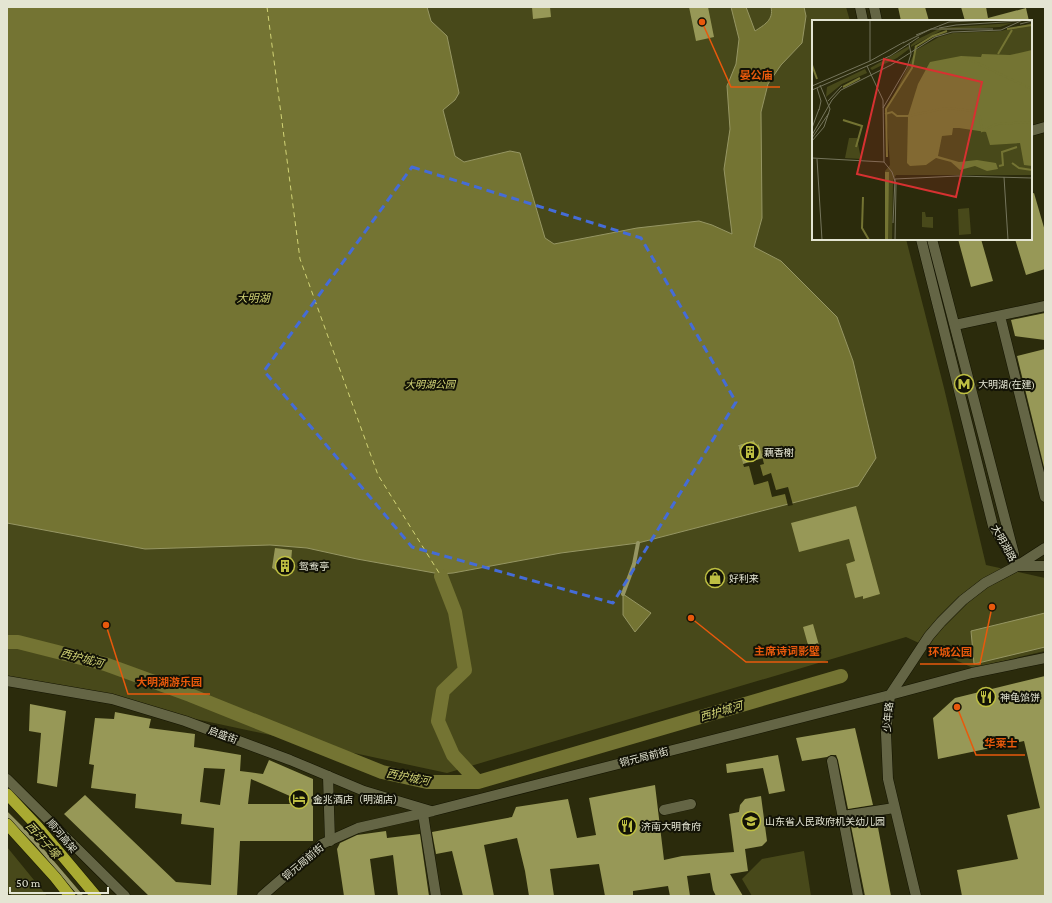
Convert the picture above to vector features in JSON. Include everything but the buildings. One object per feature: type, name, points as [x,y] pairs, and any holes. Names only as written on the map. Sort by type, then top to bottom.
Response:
[{"type":"highway","name":"顺河高架","points":[[7,794],[38,827],[96,896]]},
{"type":"highway","points":[[7,824],[55,877],[70,896]]},
{"type":"street","points":[[860,7],[863,20]]},
{"type":"street","points":[[874,7],[877,20]]},
{"type":"street","points":[[1032,131],[1045,127]]},
{"type":"street","name":"大明湖路","points":[[921,240],[993,526],[1017,566]]},
{"type":"street","name":"大明湖路","points":[[932,240],[1017,566]]},
{"type":"street","points":[[955,325],[1045,306]]},
{"type":"street","points":[[1000,316],[1045,497]]},
{"type":"street","name":"少年路","points":[[916,896],[888,779],[886,733],[890,695],[929,636],[963,600],[985,583],[1017,566],[1045,548]]},
{"type":"street","points":[[1017,566],[1045,566]]},
{"type":"street","name":"铜元局前街","points":[[262,896],[322,844],[358,828],[423,814],[972,673],[1045,658]]},
{"type":"street","name":"启盛街","points":[[7,681],[112,699],[184,720],[290,760],[364,791],[433,811]]},
{"type":"street","points":[[832,761],[858,896]]},
{"type":"street","points":[[328,776],[330,840]]},
{"type":"street","points":[[7,779],[125,896]]},
{"type":"street","points":[[664,810],[691,804]]},
{"type":"street","points":[[843,816],[894,808]]},
{"type":"street","points":[[423,814],[436,896]]},
{"type":"highlighted area","points":[[412,167],[641,238],[736,402],[613,603],[412,547],[264,371]]},
{"type":"green space","name":"大明湖公园","points":[[7,7],[846,7],[850,20],[812,20],[812,240],[906,240],[944,388],[986,565],[1045,578],[1045,651],[973,668],[906,637],[447,773],[102,699],[7,676]]},
{"type":"green space","points":[[7,847],[47,896],[12,896],[7,890]]},
{"type":"green space","points":[[804,851],[811,896],[752,896],[742,879],[762,859]]},
{"type":"water","name":"大明湖","points":[[7,7],[427,7],[431,21],[447,36],[459,93],[455,100],[443,110],[455,156],[464,162],[510,151],[520,153],[545,238],[554,244],[637,228],[699,221],[732,234],[724,169],[730,129],[727,86],[736,64],[739,39],[731,7],[746,7],[755,31],[770,19],[772,12],[771,7],[804,7],[806,16],[802,43],[781,65],[768,84],[761,112],[762,218],[754,247],[781,261],[837,317],[853,361],[876,458],[858,486],[638,543],[561,553],[453,573],[440,574],[357,559],[307,548],[270,545],[145,549],[7,523]]},
{"type":"water","points":[[623,594],[651,613],[635,632],[623,615]]},
{"type":"water","points":[[1045,613],[1045,647],[974,664],[971,631]]},
{"type":"pier","points":[[754,440],[756,445],[759,444],[764,464],[760,465],[763,476],[771,473],[776,490],[788,487],[793,505],[788,506],[785,494],[772,497],[768,481],[754,485],[749,466],[744,467],[738,445]]},
{"type":"waterway","points":[[623,594],[634,564],[638,543]]},
{"type":"waterway","points":[[441,576],[455,612],[465,670],[443,691],[438,721],[453,755],[478,782]]},
{"type":"waterway","name":"西护城河","points":[[7,642],[18,642],[105,664],[190,695],[382,772],[427,782],[478,782],[841,676]]},
{"type":"waterway","name":"西圩子壕","points":[[7,814],[35,842],[81,896]]},
{"type":"ferry route","points":[[267,7],[300,259],[378,475],[441,576]]},
{"type":"place","name":"晏公庙","points":[[702,22]]},
{"type":"place","name":"大明湖(在建)","points":[[964,384]]},
{"type":"place","name":"藕香榭","points":[[750,452]]},
{"type":"place","name":"鸳鸯亭","points":[[285,566]]},
{"type":"place","name":"好利来","points":[[715,578]]},
{"type":"place","name":"环城公园","points":[[992,607]]},
{"type":"place","name":"主席诗词影壁","points":[[691,618]]},
{"type":"place","name":"大明湖游乐园","points":[[106,625]]},
{"type":"place","name":"神龟馅饼","points":[[986,697]]},
{"type":"place","name":"华莱士","points":[[957,707]]},
{"type":"place","name":"金兆酒店（明湖店）","points":[[299,799]]},
{"type":"place","name":"山东省人民政府机关幼儿园","points":[[751,821]]},
{"type":"place","name":"济南大明食府","points":[[627,826]]}]
